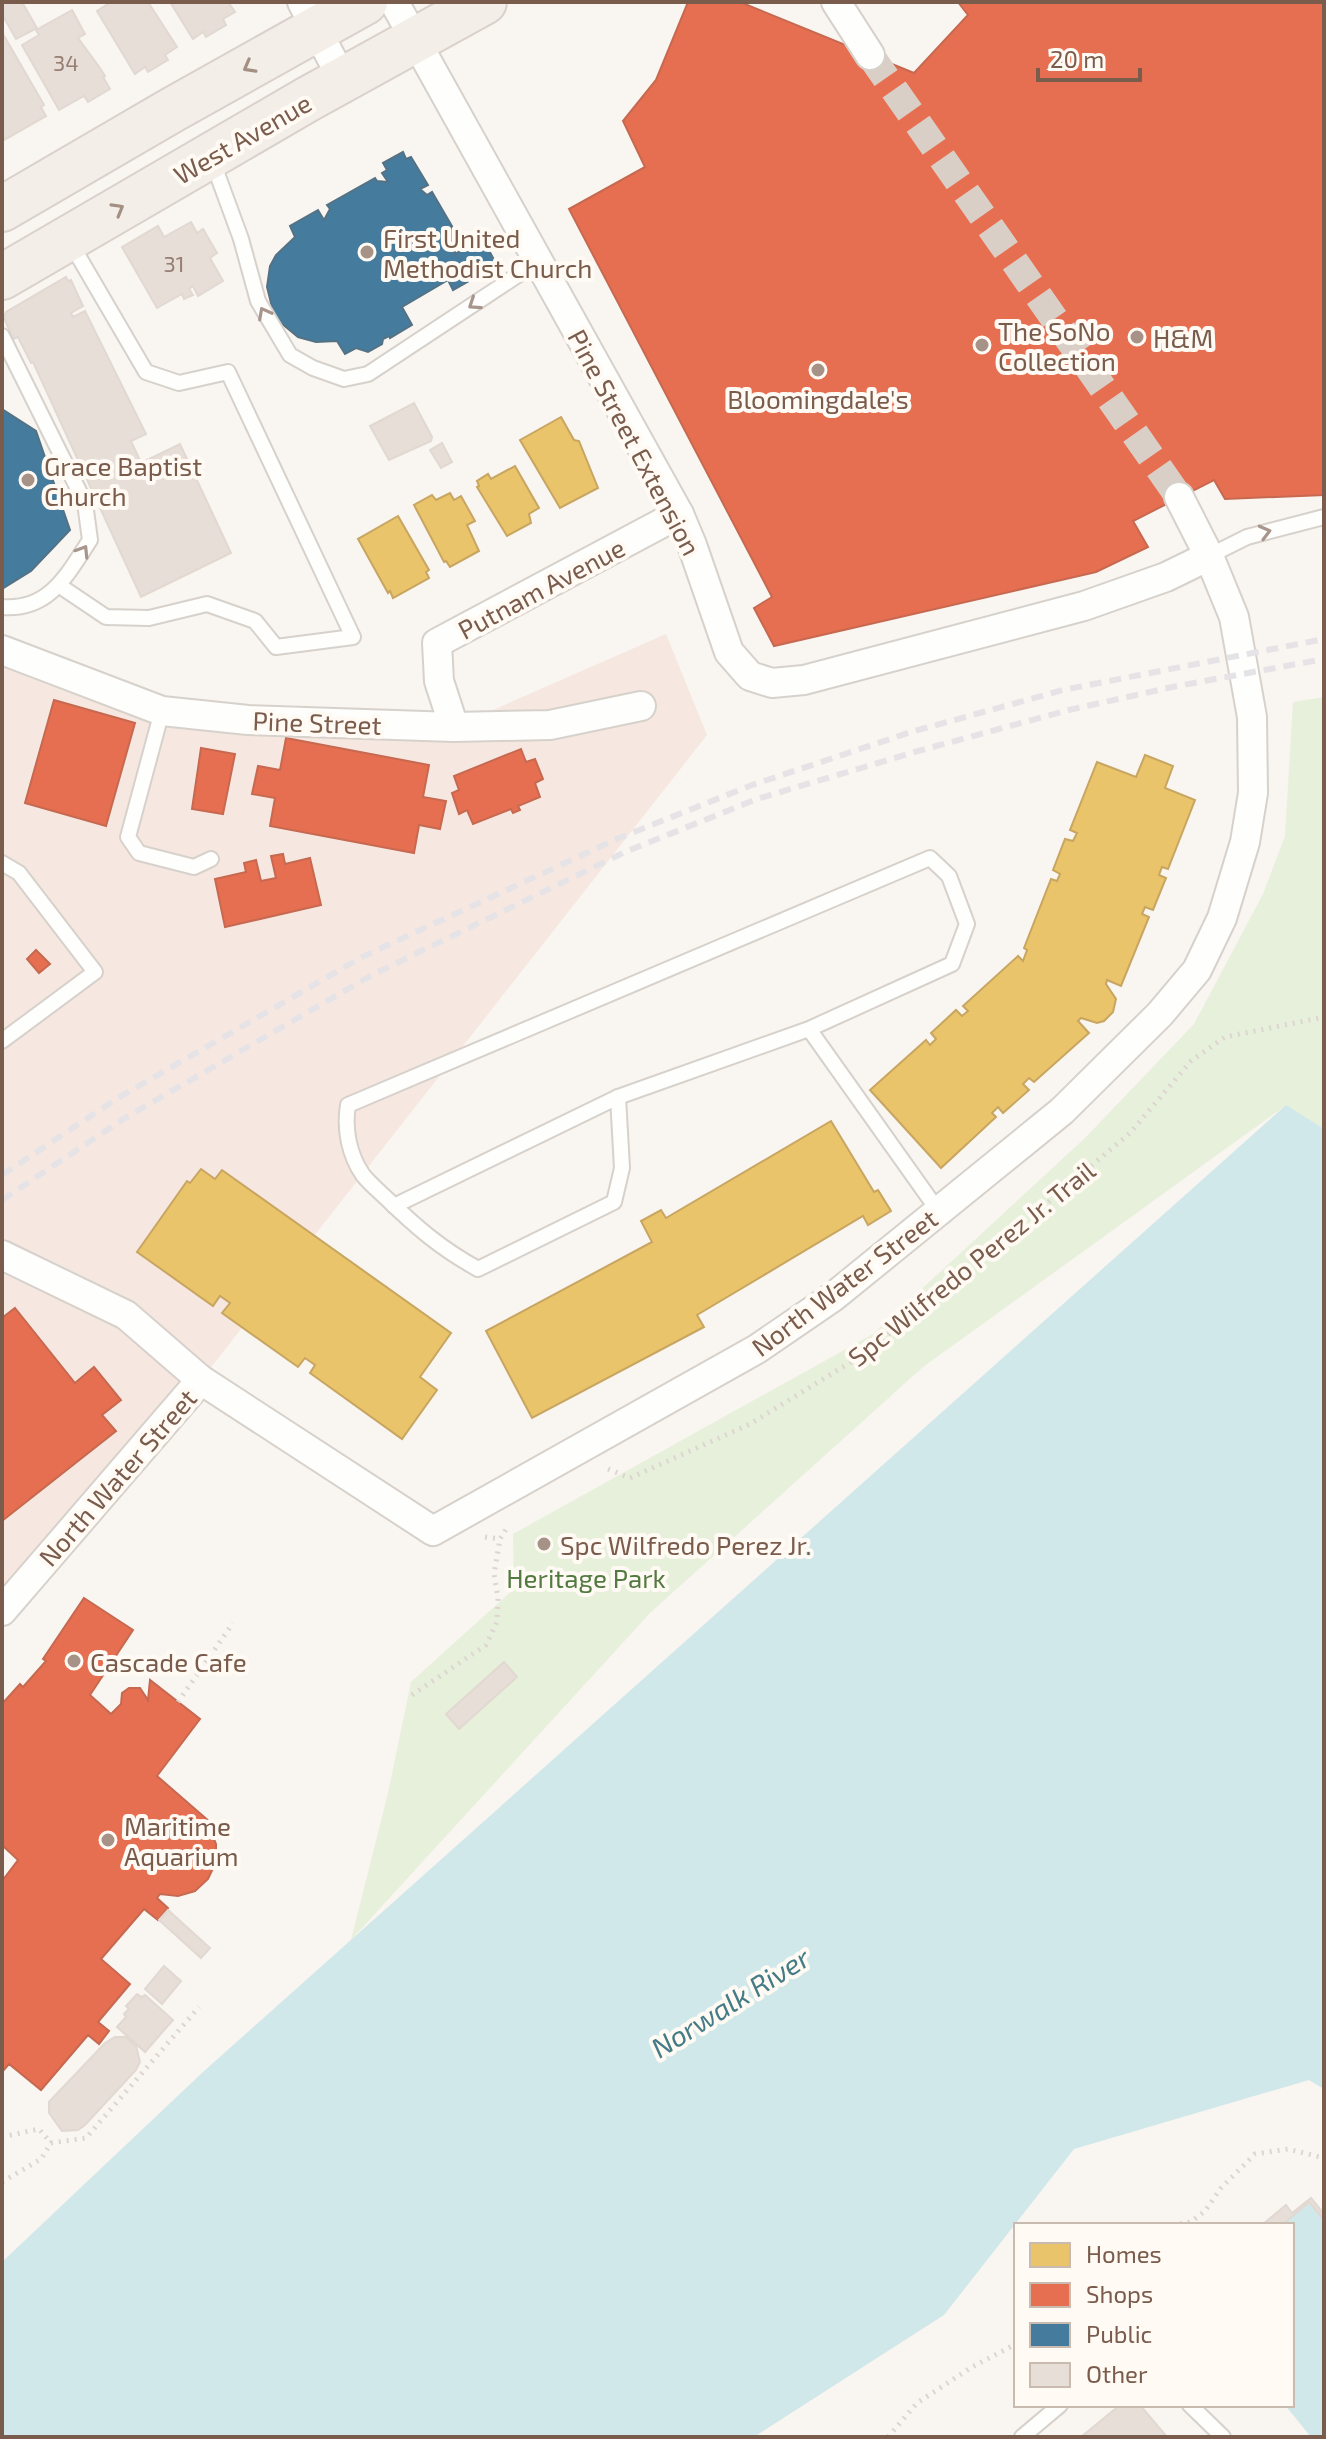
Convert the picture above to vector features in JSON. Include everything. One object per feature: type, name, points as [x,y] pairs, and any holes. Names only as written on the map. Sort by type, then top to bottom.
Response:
[{"type":"main road","points":[[2,209],[172,110],[309,16],[365,2]]},
{"type":"main road","name":"West Avenue","points":[[2,277],[343,80],[405,20],[484,2]]},
{"type":"street","points":[[836,2],[870,55]]},
{"type":"street","points":[[309,16],[343,80]]},
{"type":"street","name":"Pine Street Extension","points":[[405,20],[679,514],[729,652],[750,676],[772,683],[804,680],[1084,606],[1166,577],[1209,556]]},
{"type":"street","name":"North Water Street","points":[[2,1611],[201,1380],[433,1531],[757,1349],[833,1297],[1062,1111],[1160,1014],[1197,970],[1222,918],[1245,842],[1253,793],[1252,717],[1234,617],[1209,556],[1179,497]]},
{"type":"street","name":"Putnam Avenue","points":[[454,727],[439,681],[437,643],[679,514]]},
{"type":"street","name":"Pine Street","points":[[2,650],[162,711],[248,720],[454,727],[550,725],[641,706]]},
{"type":"street","points":[[2,1255],[126,1315],[201,1380]]},
{"type":"lane","points":[[210,156],[241,239],[258,301],[271,326],[290,355],[313,368],[344,379],[368,374],[539,261]]},
{"type":"lane","points":[[60,586],[106,617],[149,618],[207,604],[255,621],[276,647],[353,637],[228,372],[179,383],[146,372],[68,238]]},
{"type":"lane","points":[[2,336],[85,503],[90,540],[60,586],[37,603],[15,608],[2,607]]},
{"type":"lane","points":[[1209,556],[1247,537],[1324,517]]},
{"type":"lane","points":[[162,711],[128,837],[139,853],[194,867],[211,859]]},
{"type":"lane","points":[[394,1206],[618,1097],[809,1029],[952,964],[967,924],[949,876],[930,858],[348,1105],[345,1122],[349,1145],[364,1176],[394,1206],[442,1248],[478,1269],[614,1202],[622,1168],[618,1097]]},
{"type":"lane","points":[[2,863],[19,873],[95,972],[2,1041]]},
{"type":"lane","points":[[809,1029],[939,1212]]},
{"type":"lane","points":[[1022,2437],[1058,2407]]},
{"type":"lane","points":[[1192,2407],[1223,2437]]},
{"type":"path","name":"Spc Wilfredo Perez Jr. Trail","points":[[597,1464],[630,1478],[750,1424],[859,1357],[946,1289],[1130,1133],[1191,1061],[1225,1037],[1324,1017]]},
{"type":"path","points":[[412,1695],[486,1645],[497,1622],[498,1598],[494,1574],[500,1539],[516,1515]]},
{"type":"path","points":[[433,1531],[500,1539]]},
{"type":"path","points":[[178,1702],[233,1623]]},
{"type":"path","points":[[2,2182],[41,2159],[51,2143],[86,2138],[199,2007]]},
{"type":"path","points":[[2,2137],[39,2129],[51,2143]]},
{"type":"path","points":[[1185,2223],[1205,2211],[1221,2188],[1255,2154],[1288,2149],[1324,2158]]},
{"type":"path","points":[[888,2437],[917,2403],[972,2367],[1014,2345]]},
{"type":"shaded area","points":[[666,634],[707,735],[201,1380],[2,1611],[2,650],[162,711],[454,727]]},
{"type":"green space","name":"Heritage Park","points":[[1324,697],[1324,1129],[1285,1106],[923,1367],[650,1613],[351,1940],[388,1793],[411,1682],[514,1589],[513,1534],[873,1334],[1085,1138],[1194,1024],[1263,894],[1285,836],[1293,702]]},
{"type":"water","name":"Norwalk River","points":[[1286,1105],[1324,1129],[1324,2089],[1309,2080],[1074,2149],[944,2315],[754,2437],[2,2437],[2,2262],[203,2072]]},
{"type":"water","points":[[1309,2202],[1324,2220],[1324,2437],[1311,2437],[1287,2407],[1294,2407],[1294,2223],[1284,2223]]},
{"type":"building: Homes","points":[[561,417],[574,440],[579,441],[598,488],[560,508],[520,440]]},
{"type":"building: Homes","points":[[515,466],[539,508],[529,514],[531,523],[507,536],[477,487],[477,481],[488,474],[491,479]]},
{"type":"building: Homes","points":[[450,493],[454,500],[461,496],[475,521],[467,525],[479,551],[450,567],[444,562],[414,505],[432,495],[436,500]]},
{"type":"building: Homes","points":[[398,516],[429,570],[426,572],[429,578],[393,598],[358,539]]},
{"type":"building: Homes","points":[[1145,755],[1173,766],[1165,788],[1195,800],[1168,869],[1162,867],[1159,875],[1166,878],[1153,910],[1145,907],[1142,914],[1149,917],[1121,986],[1107,980],[1106,984],[1116,999],[1113,1012],[1097,1023],[1081,1018],[1078,1021],[1089,1033],[1034,1082],[1029,1078],[1023,1084],[1029,1090],[1003,1113],[998,1107],[992,1113],[996,1117],[941,1168],[870,1090],[926,1040],[930,1045],[936,1039],[931,1033],[956,1010],[962,1016],[968,1011],[963,1006],[1018,956],[1023,961],[1027,950],[1024,948],[1051,879],[1057,881],[1060,874],[1053,870],[1065,839],[1073,841],[1077,833],[1070,830],[1097,762],[1136,777]]},
{"type":"building: Homes","points":[[831,1121],[874,1192],[878,1190],[891,1211],[868,1225],[863,1216],[697,1315],[704,1327],[532,1418],[486,1331],[652,1242],[641,1221],[661,1210],[666,1218]]},
{"type":"building: Homes","points":[[201,1169],[215,1179],[222,1170],[451,1333],[420,1377],[437,1390],[402,1439],[310,1373],[315,1365],[305,1358],[298,1367],[222,1313],[230,1303],[220,1296],[213,1306],[137,1252],[187,1181],[190,1183]]},
{"type":"building: Shops","name":"The SoNo Collection","points":[[688,2],[740,2],[914,73],[968,15],[958,2],[1324,2],[1324,495],[1225,499],[1214,480],[1133,521],[1148,547],[1096,572],[774,646],[754,608],[772,597],[569,209],[645,167],[623,121],[656,80]]},
{"type":"building: Shops","points":[[54,700],[135,723],[106,826],[25,803]]},
{"type":"building: Shops","points":[[286,738],[429,765],[423,797],[446,801],[440,829],[419,825],[414,853],[270,826],[275,798],[252,794],[258,766],[280,770]]},
{"type":"building: Shops","points":[[201,748],[235,754],[223,814],[192,809]]},
{"type":"building: Shops","points":[[521,749],[526,762],[535,759],[543,779],[535,783],[540,797],[518,806],[520,810],[513,813],[511,809],[473,824],[467,810],[459,814],[452,793],[459,790],[454,776]]},
{"type":"building: Shops","points":[[283,854],[285,864],[310,858],[321,905],[225,927],[215,879],[246,872],[244,863],[256,860],[261,881],[276,878],[271,856]]},
{"type":"building: Shops","points":[[36,950],[50,964],[39,973],[27,959]]},
{"type":"building: Shops","points":[[15,1308],[75,1383],[94,1367],[121,1400],[102,1415],[116,1431],[2,1521],[2,1318]]},
{"type":"building: Shops","name":"Maritime Aquarium","points":[[84,1598],[133,1630],[90,1695],[111,1714],[121,1704],[122,1693],[129,1688],[140,1688],[148,1700],[150,1680],[200,1719],[157,1776],[217,1828],[212,1834],[216,1844],[216,1862],[208,1879],[195,1891],[178,1896],[160,1894],[157,1898],[168,1908],[158,1920],[144,1909],[101,1959],[130,1984],[98,2022],[109,2031],[99,2044],[88,2035],[41,2090],[9,2064],[2,2072],[2,1881],[18,1860],[2,1845],[2,1704],[20,1684],[23,1687],[46,1661],[43,1659]]},
{"type":"building: Public","name":"First United Methodist Church","points":[[403,152],[406,159],[411,157],[428,185],[420,189],[427,195],[432,192],[460,240],[455,243],[455,254],[482,238],[497,265],[453,290],[448,280],[402,307],[412,325],[383,339],[382,344],[368,352],[356,348],[345,354],[337,341],[316,342],[298,337],[280,322],[273,311],[267,287],[270,266],[276,255],[295,237],[290,226],[318,210],[324,220],[330,209],[327,205],[375,178],[388,182],[382,173],[387,170],[383,163]]},
{"type":"building: Public","name":"Grace Baptist Church","points":[[2,409],[36,431],[70,530],[31,571],[2,589]]},
{"type":"building: Other","points":[[3,2],[22,2],[37,28],[16,39],[2,14]]},
{"type":"building: Other","points":[[111,2],[148,2],[177,47],[165,55],[168,60],[148,72],[145,67],[135,74],[97,11]]},
{"type":"building: Other","points":[[170,2],[228,2],[235,12],[223,19],[226,25],[206,37],[203,32],[193,39]]},
{"type":"building: Other","points":[[72,10],[85,34],[78,38],[100,68],[110,89],[88,102],[84,96],[59,110],[22,45],[39,35],[36,30]]},
{"type":"building: Other","points":[[3,34],[44,105],[41,107],[46,116],[4,140],[2,136]]},
{"type":"building: Other","points":[[191,222],[197,233],[203,229],[217,253],[210,258],[223,281],[198,296],[193,286],[189,289],[193,295],[184,299],[182,294],[157,308],[122,247],[158,226],[164,237]]},
{"type":"building: Other","points":[[66,277],[68,281],[71,280],[83,306],[71,313],[73,317],[85,311],[146,434],[131,441],[141,463],[180,444],[231,553],[141,597],[33,362],[18,337],[13,339],[4,318],[6,312]]},
{"type":"building: Other","points":[[414,403],[432,437],[431,441],[389,460],[370,426]]},
{"type":"building: Other","points":[[442,443],[452,462],[441,468],[430,450]]},
{"type":"building: Other","points":[[504,1662],[517,1677],[459,1729],[446,1714]]},
{"type":"building: Other","points":[[168,1910],[210,1948],[201,1958],[159,1920]]},
{"type":"building: Other","points":[[164,1966],[181,1981],[162,2004],[145,1989]]},
{"type":"building: Other","points":[[137,1994],[145,1995],[173,2020],[145,2052],[117,2027],[126,2017],[124,2014],[129,2009],[126,2006]]},
{"type":"building: Other","points":[[115,2037],[126,2037],[136,2046],[140,2062],[136,2070],[85,2125],[78,2130],[62,2131],[49,2113],[49,2102],[105,2043]]},
{"type":"building: Other","points":[[1311,2198],[1324,2214],[1324,2220],[1309,2202],[1284,2223],[1264,2223],[1286,2205],[1292,2213]]},
{"type":"building: Other","points":[[1118,2407],[1142,2407],[1167,2437],[1081,2437]]},
{"type":"tunnel","points":[[870,55],[1179,497]]},
{"type":"railway","points":[[2,1175],[118,1098],[362,957],[619,838],[752,785],[911,732],[1063,690],[1324,639]]},
{"type":"railway","points":[[2,1200],[125,1118],[372,975],[625,852],[757,799],[918,751],[1069,710],[1324,659]]},
{"type":"place","name":"First United Methodist Church","points":[[367,252]]},
{"type":"place","name":"H&M","points":[[1137,337]]},
{"type":"place","name":"The SoNo Collection","points":[[982,345]]},
{"type":"place","name":"Bloomingdale's","points":[[818,370]]},
{"type":"place","name":"Grace Baptist Church","points":[[28,480]]},
{"type":"place","name":"Spc Wilfredo Perez Jr.","points":[[544,1544]]},
{"type":"place","name":"Cascade Cafe","points":[[74,1661]]},
{"type":"place","name":"Maritime Aquarium","points":[[108,1840]]}]
